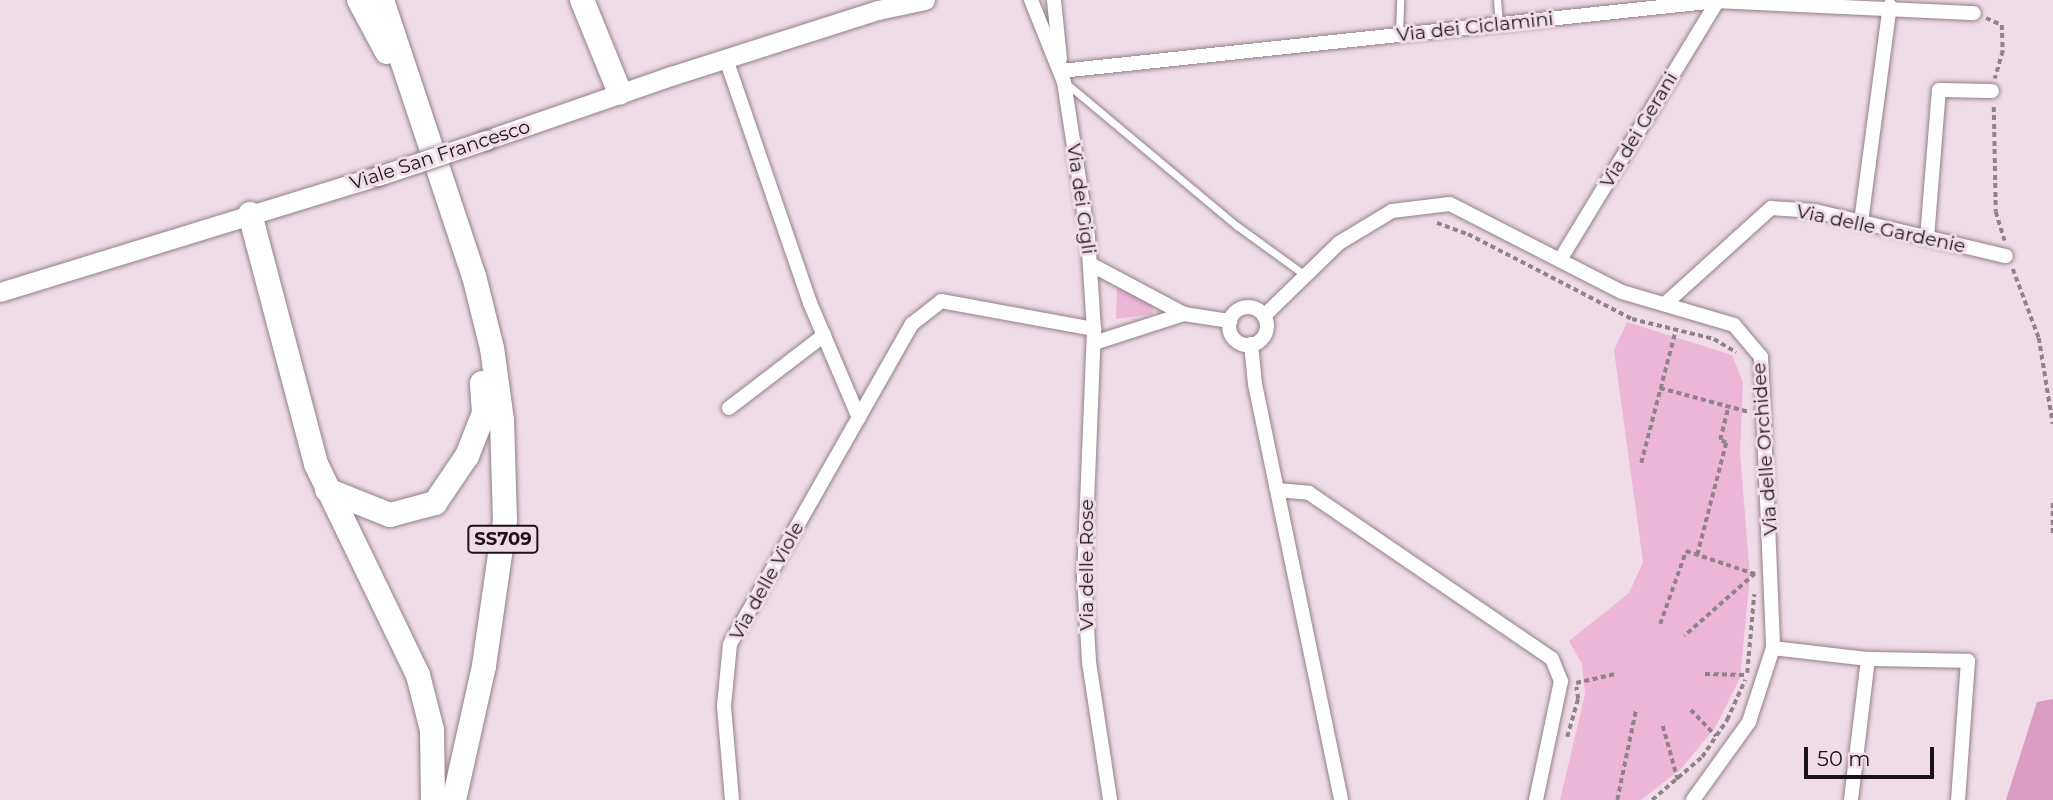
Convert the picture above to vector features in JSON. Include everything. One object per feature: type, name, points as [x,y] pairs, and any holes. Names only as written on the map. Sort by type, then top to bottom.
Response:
[{"type":"highway","name":"SS709","points":[[359,0],[420,115],[474,276],[496,372],[505,520],[484,666],[454,800]]},
{"type":"highway","points":[[382,0],[420,115]]},
{"type":"highway","points":[[582,0],[620,93]]},
{"type":"highway","points":[[250,214],[327,490],[418,675],[432,730],[433,800]]},
{"type":"highway","points":[[327,490],[390,515],[418,511],[435,503],[461,466],[484,413],[474,276]]},
{"type":"street","name":"Viale San Francesco","points":[[878,10],[900,0]]},
{"type":"street","name":"Viale San Francesco","points":[[0,292],[378,176],[620,93],[878,10],[925,0]]},
{"type":"street","name":"Via dei Gigli","points":[[1031,0],[1062,76]]},
{"type":"street","name":"Via dei Gigli","points":[[1054,0],[1062,76],[1090,264],[1094,336]]},
{"type":"street","name":"Via dei Ciclamini","points":[[1062,76],[1717,1],[1890,6],[1974,13]]},
{"type":"street","name":"Via dei Gerani","points":[[1560,260],[1717,1]]},
{"type":"street","points":[[1861,222],[1890,6]]},
{"type":"street","points":[[726,59],[824,335],[859,418]]},
{"type":"street","points":[[1927,237],[1938,90],[1992,91]]},
{"type":"street","name":"Via delle Orchidee","points":[[1251,344],[1265,334],[1264,316],[1339,243],[1392,211],[1450,204],[1622,292],[1666,303],[1734,326],[1761,357],[1772,524],[1773,648],[1749,722],[1693,800]]},
{"type":"street","name":"Via delle Gardenie","points":[[1666,303],[1771,208],[1815,211],[2008,256]]},
{"type":"street","points":[[1090,264],[1184,314],[1230,321]]},
{"type":"street","name":"Via delle Viole","points":[[732,800],[724,706],[730,645],[912,324],[941,301],[1094,336]]},
{"type":"street","points":[[1264,316],[1248,307],[1237,310],[1230,321],[1234,338],[1251,344],[1277,490],[1341,800]]},
{"type":"street","points":[[1094,336],[1184,314]]},
{"type":"street","points":[[729,408],[824,335]]},
{"type":"street","name":"Via delle Rose","points":[[1094,336],[1084,577],[1089,662],[1110,800]]},
{"type":"street","points":[[1277,490],[1309,493],[1552,659],[1561,681],[1536,800]]},
{"type":"street","points":[[1773,648],[1868,659],[1968,661],[1958,800]]},
{"type":"street","points":[[1851,800],[1868,659]]},
{"type":"lane","points":[[1399,36],[1400,0]]},
{"type":"lane","points":[[1497,0],[1499,25]]},
{"type":"lane","points":[[1062,76],[1216,209],[1306,276]]},
{"type":"path","points":[[1974,13],[2002,25],[2003,51],[1992,91],[1996,212],[2008,256],[2039,338],[2053,424]]},
{"type":"path","points":[[1437,223],[1468,234],[1632,319],[1714,339],[1739,353]]},
{"type":"path","points":[[1641,463],[1676,330]]},
{"type":"path","points":[[1660,388],[1749,412]]},
{"type":"path","points":[[1748,401],[1749,423]]},
{"type":"path","points":[[1697,555],[1726,443],[1720,440],[1728,407]]},
{"type":"path","points":[[2053,503],[2053,537]]},
{"type":"path","points":[[1660,624],[1686,551],[1755,571]]},
{"type":"path","points":[[1685,636],[1755,571]]},
{"type":"path","points":[[1651,800],[1678,780],[1716,736],[1747,675],[1755,571]]},
{"type":"path","points":[[1576,683],[1614,674]]},
{"type":"path","points":[[1705,674],[1747,675]]},
{"type":"path","points":[[1617,800],[1636,709]]},
{"type":"path","points":[[1690,710],[1716,736]]},
{"type":"path","points":[[1663,726],[1678,780]]},
{"type":"shaded area","points":[[1117,288],[1152,302],[1153,314],[1116,319]]},
{"type":"shaded area","points":[[1627,322],[1732,355],[1743,382],[1740,453],[1750,576],[1740,678],[1716,726],[1681,769],[1641,800],[1560,800],[1585,694],[1582,664],[1569,641],[1629,593],[1643,562],[1614,350]]},
{"type":"shaded area","points":[[2053,699],[2053,800],[2006,800],[2037,702]]}]
